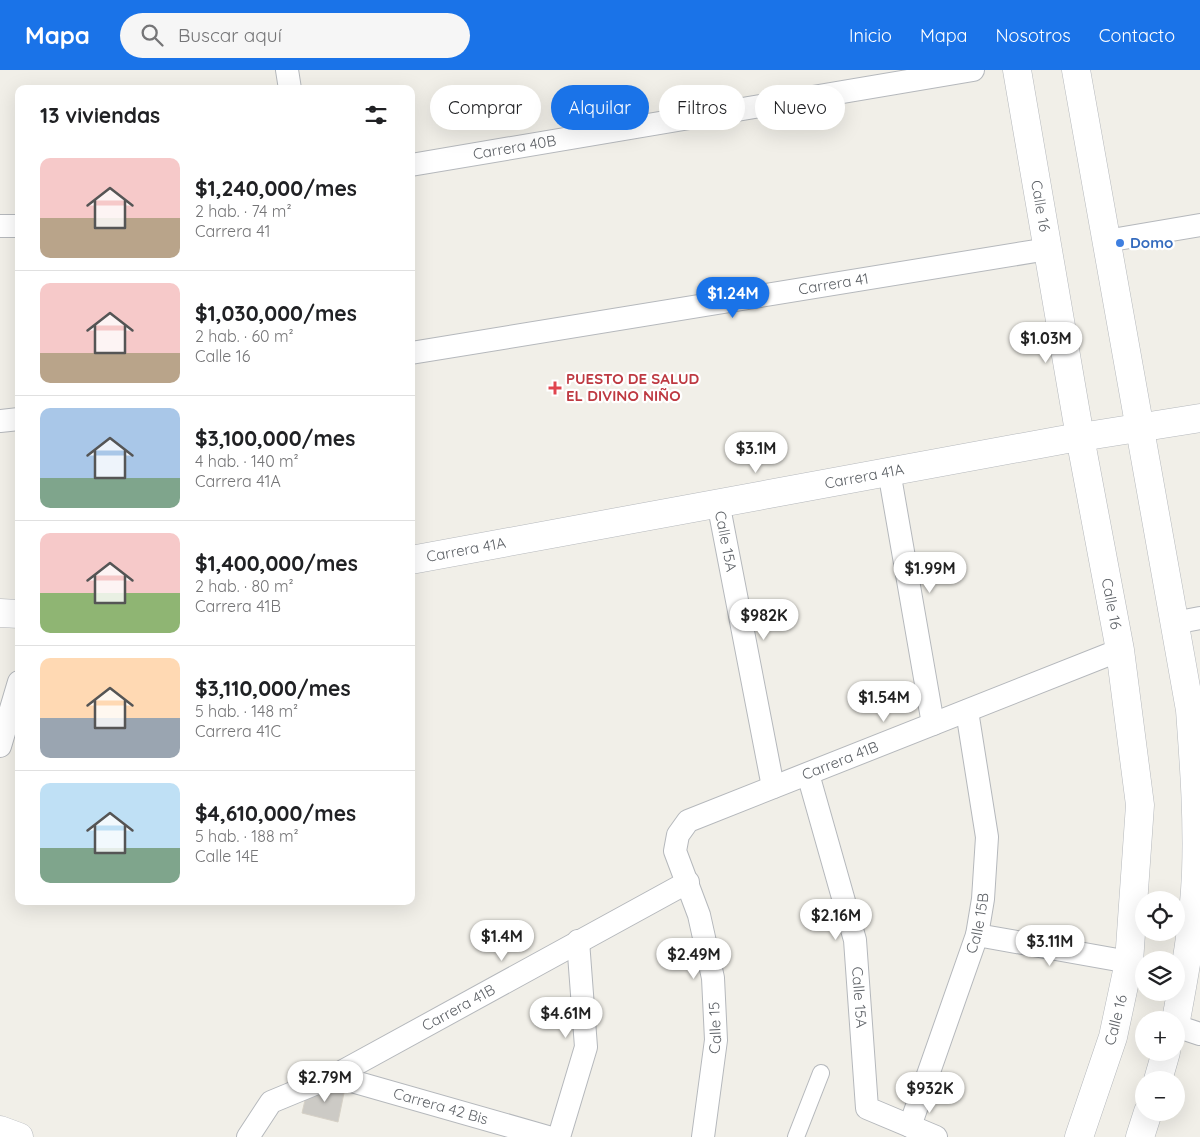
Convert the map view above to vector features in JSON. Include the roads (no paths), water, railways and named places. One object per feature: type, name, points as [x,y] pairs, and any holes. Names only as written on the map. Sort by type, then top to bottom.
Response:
[{"type":"street","points":[[287,70],[289,85]]},
{"type":"street","name":"Carrera 40B","points":[[415,164],[973,70]]},
{"type":"street","name":"Calle 16","points":[[1018,70],[1080,437],[1120,650],[1140,805],[1129,962],[1113,1037],[1079,1137]]},
{"type":"street","points":[[1076,70],[1138,427],[1187,620],[1190,710],[1198,798],[1196,875],[1188,950],[1178,1011]]},
{"type":"street","points":[[1106,242],[1200,225]]},
{"type":"street","points":[[0,226],[15,226]]},
{"type":"street","name":"Carrera 41","points":[[415,352],[1048,249]]},
{"type":"street","name":"Carrera 41A","points":[[415,559],[889,471],[1138,427],[1200,418]]},
{"type":"street","points":[[0,421],[15,419]]},
{"type":"street","points":[[889,471],[934,724]]},
{"type":"street","name":"Calle 15A","points":[[718,502],[773,787]]},
{"type":"street","points":[[0,613],[15,614]]},
{"type":"street","name":"Carrera 41B","points":[[678,835],[688,821],[1120,650]]},
{"type":"street","points":[[0,746],[15,695]]},
{"type":"street","name":"Calle 15B","points":[[910,1126],[977,935],[983,899],[987,837],[966,711]]},
{"type":"street","name":"Calle 15A","points":[[808,774],[855,940],[866,1108],[910,1126]]},
{"type":"street","name":"Calle 15","points":[[678,835],[675,850],[700,915],[713,978],[716,1040],[703,1137]]},
{"type":"street","name":"Carrera 41B","points":[[248,1137],[271,1102],[334,1076],[688,882]]},
{"type":"street","points":[[977,935],[1129,962]]},
{"type":"street","points":[[559,1137],[586,1047],[578,941]]},
{"type":"street","points":[[1185,1029],[1200,1034]]},
{"type":"street","points":[[796,1137],[821,1072]]},
{"type":"street","name":"Carrera 42 Bis","points":[[334,1076],[548,1137]]},
{"type":"street","points":[[1140,1137],[1145,1121]]},
{"type":"street","points":[[910,1126],[934,1137]]},
{"type":"street","points":[[0,1130],[19,1137]]},
{"type":"place","name":"Domo","points":[[1120,243]]},
{"type":"place","name":"PUESTO DE SALUD EL DIVINO NIÑO","points":[[555,388]]}]
